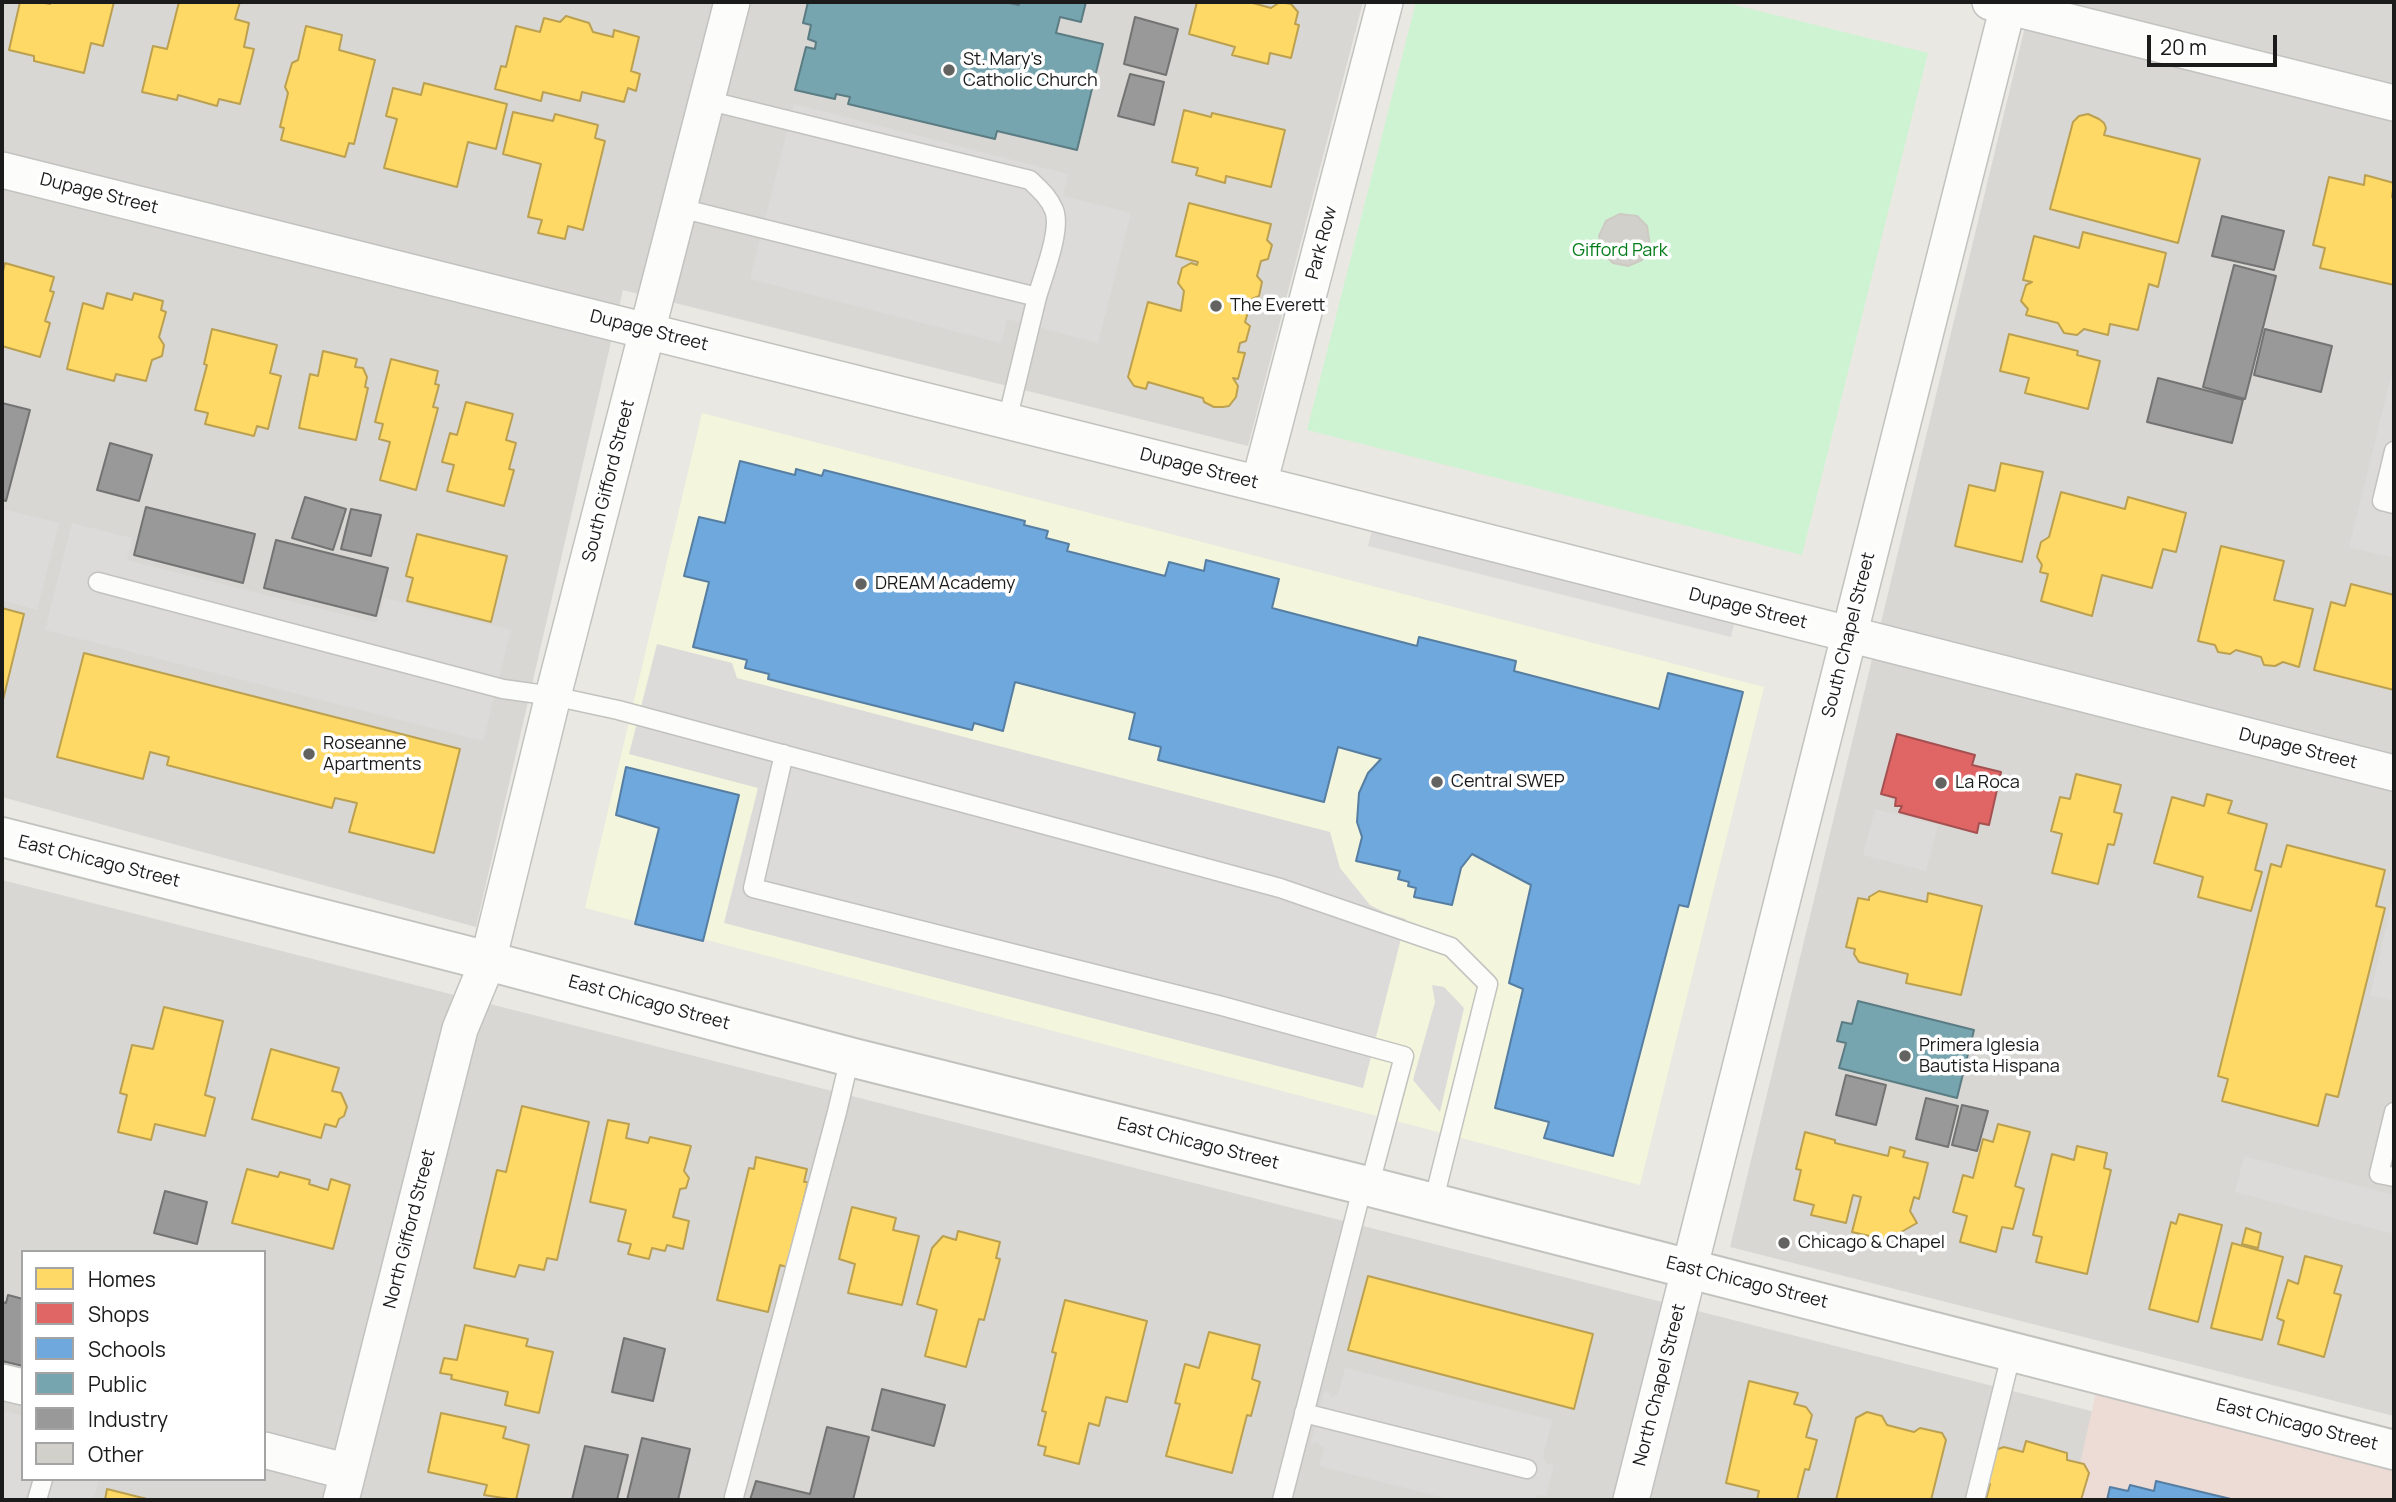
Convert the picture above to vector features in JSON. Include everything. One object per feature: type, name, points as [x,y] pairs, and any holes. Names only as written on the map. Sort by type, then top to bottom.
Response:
[{"type":"street","name":"South Gifford Street","points":[[488,961],[553,696],[732,2]]},
{"type":"street","name":"Park Row","points":[[1259,484],[1385,2]]},
{"type":"street","points":[[2002,3],[2394,103]]},
{"type":"street","name":"South Chapel Street","points":[[1689,1269],[1849,634],[2002,3]]},
{"type":"street","name":"Dupage Street","points":[[2,170],[1259,484],[2394,774]]},
{"type":"street","name":"East Chicago Street","points":[[2,837],[850,1057],[1433,1203],[2394,1450]]},
{"type":"street","name":"North Gifford Street","points":[[345,1486],[460,1030],[488,961]]},
{"type":"street","name":"North Chapel Street","points":[[1631,1500],[1689,1269]]},
{"type":"street","points":[[2,1382],[21,1387]]},
{"type":"street","points":[[266,1451],[345,1486]]},
{"type":"lane","points":[[706,100],[1030,180],[1046,196],[1055,211],[1056,225],[1007,421]]},
{"type":"lane","points":[[680,208],[1037,297]]},
{"type":"lane","points":[[2394,451],[2382,501],[2394,505]]},
{"type":"lane","points":[[98,582],[503,689],[618,710],[784,754],[1280,888],[1451,947],[1489,984],[1433,1203]]},
{"type":"lane","points":[[784,754],[753,888],[1209,1002],[1404,1056],[1366,1186],[1282,1500]]},
{"type":"lane","points":[[734,1497],[850,1057]]},
{"type":"lane","points":[[2394,1112],[2379,1174],[2394,1177]]},
{"type":"lane","points":[[1975,1500],[2012,1351]]},
{"type":"lane","points":[[1304,1413],[1527,1469]]},
{"type":"lane","points":[[37,1500],[42,1481]]},
{"type":"shaded area","points":[[2,2],[1363,2],[1248,446],[623,290],[476,927],[2,797]]},
{"type":"shaded area","points":[[2031,2],[2394,2],[2394,1416],[1730,1247]]},
{"type":"shaded area","points":[[794,104],[1068,174],[1063,196],[1131,213],[1098,343],[1007,319],[1001,343],[750,279]]},
{"type":"shaded area","points":[[2394,364],[2394,558],[2349,547]]},
{"type":"shaded area","points":[[702,413],[1764,687],[1640,1185],[585,908]]},
{"type":"shaded area","points":[[2,509],[59,523],[37,610],[2,600]]},
{"type":"shaded area","points":[[72,523],[132,538],[127,560],[377,623],[384,598],[511,630],[483,741],[45,630]]},
{"type":"shaded area","points":[[1372,530],[1735,620],[1731,637],[1368,546]]},
{"type":"shaded area","points":[[657,644],[732,663],[737,678],[1330,832],[1340,868],[1370,905],[1406,919],[1363,1088],[724,923],[758,788],[629,754]]},
{"type":"shaded area","points":[[1875,809],[1938,825],[1926,871],[1863,855]]},
{"type":"shaded area","points":[[2,880],[2095,1412],[2074,1500],[2,1500]]},
{"type":"shaded area","points":[[2394,894],[2394,1001],[2370,995]]},
{"type":"shaded area","points":[[1432,985],[1444,987],[1464,1008],[1440,1112],[1413,1080],[1435,1002]]},
{"type":"shaded area","points":[[2244,1156],[2394,1195],[2394,1234],[2235,1192]]},
{"type":"shaded area","points":[[1345,1368],[1552,1420],[1543,1457],[1547,1464],[1554,1465],[1546,1496],[1538,1495],[1531,1500],[1453,1500],[1319,1466],[1324,1448],[1317,1442],[1310,1446],[1324,1391],[1329,1393],[1331,1398],[1338,1394]]},
{"type":"shaded area","points":[[2100,1374],[2394,1449],[2394,1500],[2072,1500]]},
{"type":"shaded area","points":[[2,1410],[21,1415],[21,1481],[98,1481],[93,1500],[2,1500]]},
{"type":"green space","name":"Gifford Park","points":[[1416,2],[1723,2],[1928,53],[1802,555],[1307,430]]},
{"type":"building: Homes","points":[[20,2],[114,2],[103,46],[91,43],[84,73],[34,61],[34,56],[9,50]]},
{"type":"building: Homes","points":[[179,2],[240,2],[235,19],[249,23],[244,47],[254,49],[240,104],[219,99],[217,106],[178,95],[177,100],[142,92],[153,46],[167,49]]},
{"type":"building: Homes","points":[[1197,2],[1249,2],[1271,8],[1280,2],[1291,4],[1298,12],[1295,24],[1299,25],[1291,58],[1270,53],[1268,64],[1232,55],[1235,47],[1189,34]]},
{"type":"building: Homes","points":[[566,16],[589,23],[593,32],[613,37],[614,30],[639,37],[631,71],[640,74],[636,91],[628,88],[624,102],[582,92],[580,101],[543,92],[541,101],[495,89],[501,66],[506,67],[516,26],[540,32],[544,18],[560,22]]},
{"type":"building: Homes","points":[[306,26],[342,35],[339,50],[375,60],[354,144],[349,143],[345,157],[281,140],[284,128],[280,127],[288,93],[285,87],[292,63],[298,60]]},
{"type":"building: Homes","points":[[424,83],[507,104],[496,149],[468,142],[457,187],[384,168],[397,119],[386,116],[393,88],[421,95]]},
{"type":"building: Homes","points":[[1184,110],[1211,117],[1212,113],[1285,130],[1271,187],[1226,176],[1225,183],[1196,175],[1198,168],[1172,162]]},
{"type":"building: Homes","points":[[513,112],[553,121],[555,114],[598,125],[595,138],[605,141],[583,230],[568,226],[565,239],[538,233],[542,220],[528,217],[541,164],[503,154]]},
{"type":"building: Homes","points":[[2088,114],[2104,123],[2104,135],[2200,159],[2178,243],[2050,209],[2073,122],[2079,116]]},
{"type":"building: Homes","points":[[2365,175],[2394,183],[2394,285],[2320,268],[2325,248],[2313,245],[2329,177],[2364,185]]},
{"type":"building: Homes","name":"The Everett","points":[[1189,203],[1271,224],[1267,240],[1272,245],[1268,259],[1261,261],[1257,276],[1262,282],[1259,296],[1252,299],[1245,322],[1250,326],[1246,341],[1240,343],[1238,352],[1245,353],[1238,379],[1233,378],[1238,386],[1236,397],[1229,406],[1214,407],[1204,402],[1203,398],[1148,382],[1146,389],[1134,386],[1128,377],[1148,302],[1181,311],[1184,291],[1178,283],[1182,268],[1191,263],[1197,265],[1198,262],[1176,256]]},
{"type":"building: Homes","points":[[2083,232],[2166,253],[2158,287],[2149,284],[2138,330],[2110,324],[2108,335],[2084,329],[2077,335],[2064,333],[2058,323],[2026,315],[2028,309],[2021,301],[2026,285],[2032,282],[2023,280],[2034,236],[2079,248]]},
{"type":"building: Homes","points":[[5,263],[54,277],[50,291],[54,292],[45,321],[50,323],[40,357],[2,346],[2,275]]},
{"type":"building: Homes","points":[[107,293],[132,300],[134,293],[163,301],[161,310],[166,312],[159,337],[164,345],[162,356],[152,360],[146,381],[116,374],[114,381],[67,369],[83,303],[103,309]]},
{"type":"building: Homes","points":[[212,329],[277,345],[270,373],[281,376],[268,429],[257,426],[254,436],[205,424],[208,413],[195,410],[207,365],[204,364]]},
{"type":"building: Homes","points":[[2009,334],[2078,351],[2077,355],[2100,361],[2088,409],[2025,393],[2029,378],[2000,371]]},
{"type":"building: Homes","points":[[323,351],[357,359],[355,367],[363,368],[367,377],[365,387],[368,388],[356,440],[299,428],[310,374],[318,376]]},
{"type":"building: Homes","points":[[391,359],[438,371],[435,384],[439,385],[433,407],[438,408],[416,490],[380,480],[390,442],[379,439],[383,424],[375,422]]},
{"type":"building: Homes","points":[[466,402],[513,414],[506,440],[516,443],[509,469],[514,470],[504,506],[447,491],[454,465],[442,462],[450,433],[457,435]]},
{"type":"building: Homes","points":[[2001,463],[2043,472],[2022,562],[1955,546],[1969,485],[1995,491]]},
{"type":"building: Homes","points":[[2061,492],[2125,509],[2128,497],[2186,513],[2176,552],[2163,549],[2152,588],[2102,575],[2092,616],[2041,601],[2048,574],[2040,572],[2042,565],[2037,557],[2041,542],[2049,537]]},
{"type":"building: Homes","points":[[417,534],[507,556],[491,622],[407,601],[413,578],[406,576]]},
{"type":"building: Homes","points":[[2221,546],[2284,561],[2274,600],[2313,609],[2299,667],[2283,662],[2275,666],[2264,665],[2261,657],[2236,650],[2230,654],[2218,652],[2215,645],[2198,641]]},
{"type":"building: Homes","points":[[2351,584],[2394,595],[2394,690],[2314,670],[2331,602],[2345,606]]},
{"type":"building: Homes","points":[[2,608],[24,614],[2,704]]},
{"type":"building: Homes","name":"Roseanne Apartments","points":[[84,653],[460,749],[434,853],[349,832],[357,803],[335,798],[332,808],[167,765],[169,757],[150,752],[143,779],[57,757]]},
{"type":"building: Homes","points":[[2076,774],[2121,785],[2114,812],[2122,814],[2114,845],[2108,844],[2098,884],[2052,873],[2062,834],[2051,831],[2060,797],[2070,799]]},
{"type":"building: Homes","points":[[2207,794],[2232,801],[2228,813],[2267,824],[2255,870],[2262,872],[2251,911],[2198,897],[2203,877],[2154,863],[2172,797],[2204,806]]},
{"type":"building: Homes","points":[[2287,845],[2385,870],[2376,906],[2385,908],[2338,1097],[2326,1094],[2318,1126],[2222,1101],[2228,1079],[2218,1076],[2271,864],[2281,867]]},
{"type":"building: Homes","points":[[1879,891],[1927,902],[1928,893],[1982,906],[1961,995],[1906,983],[1908,974],[1859,962],[1854,954],[1855,949],[1846,947],[1858,898],[1869,900],[1869,897]]},
{"type":"building: Homes","points":[[164,1007],[223,1021],[205,1095],[215,1098],[205,1136],[155,1124],[151,1140],[118,1132],[127,1095],[120,1093],[132,1045],[153,1049]]},
{"type":"building: Homes","points":[[271,1049],[339,1068],[332,1091],[341,1093],[347,1107],[336,1127],[325,1124],[321,1138],[252,1119]]},
{"type":"building: Homes","points":[[522,1106],[589,1122],[557,1260],[547,1258],[544,1270],[519,1265],[515,1277],[474,1268],[497,1170],[506,1172]]},
{"type":"building: Homes","points":[[608,1120],[629,1124],[626,1138],[648,1143],[650,1137],[691,1146],[684,1171],[689,1178],[686,1188],[680,1189],[673,1217],[689,1221],[683,1249],[667,1245],[665,1251],[652,1248],[649,1259],[628,1254],[631,1244],[618,1241],[626,1210],[590,1202]]},
{"type":"building: Homes","points":[[1998,1124],[2030,1132],[2015,1186],[2024,1189],[2013,1229],[2002,1227],[1996,1252],[1960,1242],[1967,1216],[1953,1212],[1963,1175],[1973,1178],[1983,1139],[1993,1142]]},
{"type":"building: Homes","points":[[1805,1132],[1835,1140],[1835,1143],[1888,1156],[1890,1147],[1905,1151],[1903,1157],[1928,1163],[1919,1199],[1914,1197],[1910,1211],[1917,1223],[1887,1240],[1852,1232],[1861,1197],[1853,1195],[1846,1223],[1811,1215],[1814,1205],[1794,1200],[1801,1170],[1796,1169]]},
{"type":"building: Homes","points":[[2077,1146],[2107,1153],[2104,1168],[2111,1170],[2087,1274],[2036,1262],[2042,1237],[2033,1235],[2052,1154],[2074,1160]]},
{"type":"building: Homes","points":[[756,1157],[807,1169],[804,1182],[808,1182],[787,1267],[780,1265],[768,1312],[717,1300],[749,1168],[754,1169]]},
{"type":"building: Homes","points":[[247,1169],[278,1177],[280,1172],[310,1180],[309,1184],[328,1190],[331,1179],[350,1185],[333,1249],[232,1223]]},
{"type":"building: Homes","points":[[852,1207],[896,1218],[893,1230],[919,1236],[902,1305],[848,1293],[855,1264],[839,1259]]},
{"type":"building: Homes","points":[[2179,1214],[2222,1225],[2198,1322],[2149,1309],[2171,1222],[2176,1224]]},
{"type":"building: Homes","points":[[2246,1228],[2261,1233],[2258,1248],[2242,1244]]},
{"type":"building: Homes","points":[[958,1231],[1000,1242],[996,1258],[1000,1259],[984,1320],[979,1319],[966,1367],[925,1356],[937,1310],[917,1304],[932,1248],[943,1236],[956,1240]]},
{"type":"building: Homes","points":[[2232,1243],[2283,1257],[2262,1340],[2211,1328]]},
{"type":"building: Homes","points":[[2305,1256],[2342,1266],[2334,1293],[2341,1295],[2324,1357],[2278,1344],[2284,1321],[2277,1318],[2288,1280],[2298,1284]]},
{"type":"building: Homes","points":[[1368,1276],[1593,1334],[1574,1409],[1348,1350]]},
{"type":"building: Homes","points":[[1065,1300],[1147,1321],[1127,1402],[1106,1397],[1099,1426],[1089,1423],[1079,1464],[1044,1455],[1046,1447],[1038,1445],[1046,1412],[1042,1411],[1056,1353],[1052,1352]]},
{"type":"building: Homes","points":[[465,1325],[528,1339],[526,1346],[553,1352],[539,1413],[505,1405],[508,1392],[451,1379],[452,1375],[440,1373],[444,1358],[457,1360]]},
{"type":"building: Homes","points":[[1209,1332],[1260,1345],[1252,1379],[1260,1382],[1251,1416],[1247,1415],[1232,1473],[1166,1456],[1180,1404],[1175,1403],[1185,1364],[1199,1368]]},
{"type":"building: Homes","points":[[1749,1381],[1798,1393],[1794,1404],[1806,1407],[1812,1415],[1806,1437],[1817,1440],[1809,1470],[1805,1469],[1797,1500],[1757,1500],[1759,1491],[1726,1483]]},
{"type":"building: Homes","points":[[1867,1412],[1882,1416],[1887,1425],[1914,1432],[1920,1428],[1942,1433],[1946,1440],[1931,1500],[1836,1500],[1856,1418]]},
{"type":"building: Homes","points":[[441,1413],[506,1427],[503,1438],[529,1445],[516,1500],[484,1495],[487,1485],[428,1472]]},
{"type":"building: Homes","points":[[2026,1441],[2067,1453],[2067,1460],[2084,1464],[2089,1473],[2081,1500],[1986,1500],[1990,1484],[1985,1482],[1992,1451],[2004,1447],[2023,1452]]},
{"type":"building: Homes","points":[[107,1489],[151,1500],[105,1500]]},
{"type":"building: Shops","name":"La Roca","points":[[1897,734],[1975,755],[1972,765],[2001,772],[1989,825],[1979,823],[1977,833],[1899,812],[1902,806],[1895,806],[1896,798],[1881,794]]},
{"type":"building: Schools","points":[[740,461],[795,475],[796,469],[822,476],[824,470],[1025,521],[1024,525],[1048,531],[1046,538],[1069,544],[1067,551],[1165,576],[1169,562],[1204,571],[1206,560],[1279,579],[1272,608],[1417,646],[1419,637],[1516,661],[1514,671],[1659,709],[1668,673],[1743,692],[1688,907],[1679,905],[1613,1156],[1544,1138],[1549,1122],[1495,1108],[1523,989],[1509,983],[1531,885],[1472,854],[1461,868],[1452,905],[1414,897],[1416,888],[1408,886],[1409,882],[1398,879],[1400,871],[1356,861],[1362,837],[1357,822],[1359,793],[1368,773],[1381,759],[1338,747],[1324,802],[1158,760],[1161,747],[1129,739],[1135,713],[1015,682],[1003,731],[974,723],[972,730],[768,679],[769,674],[745,668],[747,660],[693,647],[709,582],[684,576],[699,517],[725,523]]},
{"type":"building: Schools","points":[[626,767],[739,795],[703,941],[635,924],[659,828],[616,815]]},
{"type":"building: Schools","points":[[2156,1481],[2235,1500],[2107,1500],[2110,1487],[2128,1491],[2130,1485],[2154,1491]]},
{"type":"building: Public","name":"St. Mary's Catholic Church","points":[[808,2],[1004,2],[1019,5],[1019,2],[1086,2],[1081,22],[1060,17],[1056,33],[1103,44],[1077,150],[997,131],[995,139],[848,104],[850,97],[836,94],[835,99],[795,90],[806,47],[815,49],[816,42],[808,39],[811,25],[803,23]]},
{"type":"building: Public","name":"Primera Iglesia Bautista Hispana","points":[[1858,1001],[1974,1030],[1957,1098],[1839,1068],[1846,1043],[1837,1041],[1842,1022],[1852,1024]]},
{"type":"building: Industry","points":[[1135,17],[1178,29],[1166,75],[1124,64]]},
{"type":"building: Industry","points":[[1130,74],[1164,82],[1154,125],[1118,116]]},
{"type":"building: Industry","points":[[2222,216],[2284,231],[2274,270],[2212,256]]},
{"type":"building: Industry","points":[[2234,265],[2276,276],[2245,399],[2203,387]]},
{"type":"building: Industry","points":[[2265,329],[2332,346],[2321,392],[2254,375]]},
{"type":"building: Industry","points":[[2158,378],[2243,400],[2232,443],[2147,422]]},
{"type":"building: Industry","points":[[2,403],[30,410],[6,501],[2,500]]},
{"type":"building: Industry","points":[[110,443],[152,455],[139,501],[97,490]]},
{"type":"building: Industry","points":[[305,497],[346,509],[333,550],[292,538]]},
{"type":"building: Industry","points":[[146,507],[255,534],[243,583],[134,555]]},
{"type":"building: Industry","points":[[351,509],[381,515],[371,556],[341,549]]},
{"type":"building: Industry","points":[[276,540],[388,568],[376,616],[264,588]]},
{"type":"building: Industry","points":[[1846,1075],[1886,1085],[1876,1125],[1836,1115]]},
{"type":"building: Industry","points":[[1926,1098],[1958,1106],[1948,1147],[1916,1139]]},
{"type":"building: Industry","points":[[1962,1105],[1988,1111],[1977,1151],[1952,1145]]},
{"type":"building: Industry","points":[[165,1191],[207,1202],[197,1244],[154,1233]]},
{"type":"building: Industry","points":[[8,1295],[21,1298],[21,1366],[2,1361],[2,1302],[6,1303]]},
{"type":"building: Industry","points":[[624,1338],[665,1349],[653,1401],[612,1392]]},
{"type":"building: Industry","points":[[882,1389],[945,1405],[934,1446],[872,1430]]},
{"type":"building: Industry","points":[[827,1427],[869,1437],[853,1500],[750,1500],[756,1481],[810,1494]]},
{"type":"building: Industry","points":[[642,1438],[690,1449],[678,1500],[627,1500]]},
{"type":"building: Industry","points":[[585,1446],[628,1455],[617,1500],[572,1500]]},
{"type":"building: Other","points":[[1620,214],[1637,216],[1647,226],[1650,246],[1642,260],[1628,266],[1613,263],[1602,252],[1599,236],[1606,221]]},
{"type":"place","name":"St. Mary's Catholic Church","points":[[949,70]]},
{"type":"place","name":"The Everett","points":[[1216,306]]},
{"type":"place","name":"DREAM Academy","points":[[861,584]]},
{"type":"place","name":"Roseanne Apartments","points":[[309,754]]},
{"type":"place","name":"Central SWEP","points":[[1437,782]]},
{"type":"place","name":"La Roca","points":[[1941,783]]},
{"type":"place","name":"Primera Iglesia Bautista Hispana","points":[[1905,1056]]},
{"type":"place","name":"Chicago & Chapel","points":[[1784,1243]]}]
